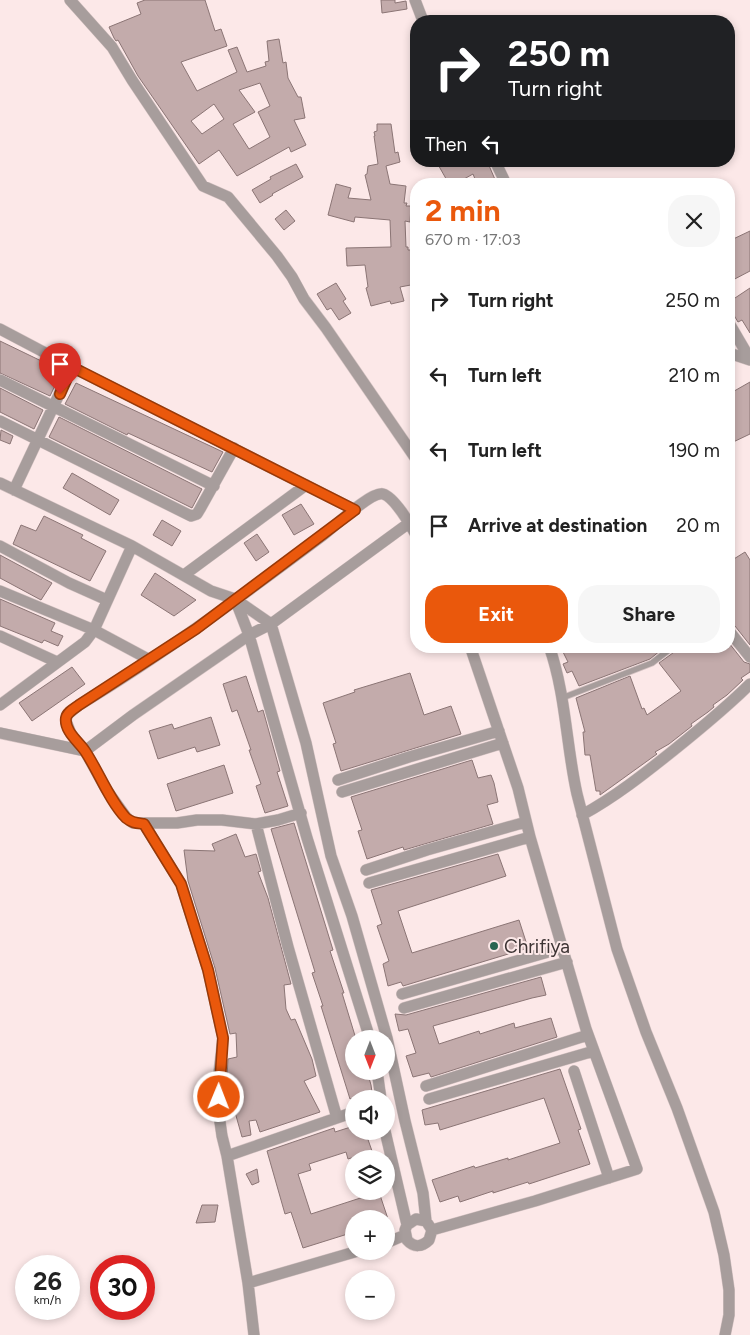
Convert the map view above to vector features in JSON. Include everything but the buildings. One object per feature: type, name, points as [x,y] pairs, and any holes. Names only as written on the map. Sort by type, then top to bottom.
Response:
[{"type":"street","points":[[70,0],[112,47],[203,186],[228,197],[277,256],[292,277],[304,299],[410,450]]},
{"type":"street","points":[[415,0],[421,15]]},
{"type":"street","points":[[0,329],[355,510]]},
{"type":"street","points":[[735,333],[750,359]]},
{"type":"street","points":[[735,355],[750,359]]},
{"type":"street","points":[[14,490],[72,367]]},
{"type":"street","points":[[0,380],[214,486]]},
{"type":"street","points":[[0,421],[191,516],[197,514],[234,448]]},
{"type":"street","points":[[0,484],[132,546],[211,591],[235,599],[271,624],[306,743],[331,856],[352,916],[387,1038],[429,1226],[429,1240],[421,1246],[410,1244],[387,1140]]},
{"type":"street","points":[[184,575],[306,485]]},
{"type":"street","points":[[0,733],[85,751],[133,715],[249,636],[271,624],[409,523],[384,494],[376,494],[196,629],[79,705],[67,716],[66,720],[71,734],[85,751],[106,789],[126,817],[133,823],[222,820],[256,824],[301,813]]},
{"type":"street","points":[[0,546],[107,600]]},
{"type":"street","points":[[0,705],[85,642],[94,630],[132,546]]},
{"type":"street","points":[[0,591],[94,630],[150,660]]},
{"type":"street","points":[[235,599],[249,636],[310,847],[367,1030]]},
{"type":"street","points":[[0,636],[57,662]]},
{"type":"street","points":[[735,638],[750,657]]},
{"type":"street","points":[[395,1237],[406,1230],[416,1219],[429,1226],[535,1201],[638,1169],[588,1035],[530,837],[518,788],[472,653]]},
{"type":"street","points":[[551,653],[562,698],[571,769],[617,948],[646,1032],[677,1108],[714,1212],[729,1290],[725,1335]]},
{"type":"street","points":[[582,815],[607,801],[641,777],[705,726],[750,684]]},
{"type":"street","points":[[338,780],[499,731]]},
{"type":"street","points":[[342,792],[503,743]]},
{"type":"street","points":[[409,757],[413,770]]},
{"type":"street","points":[[366,870],[427,850],[526,822]]},
{"type":"street","points":[[144,824],[181,884],[208,970],[223,1038],[220,1073],[222,1136],[248,1283],[254,1335]]},
{"type":"street","points":[[256,824],[288,947],[337,1118]]},
{"type":"street","points":[[369,883],[530,837]]},
{"type":"street","points":[[427,850],[431,865]]},
{"type":"street","points":[[402,994],[562,948]]},
{"type":"street","points":[[404,1008],[566,962]]},
{"type":"street","points":[[468,974],[473,989]]},
{"type":"street","points":[[426,1086],[588,1035]]},
{"type":"street","points":[[429,1099],[594,1051]]},
{"type":"street","points":[[490,1066],[495,1080]]},
{"type":"street","points":[[574,1071],[609,1178]]},
{"type":"street","points":[[227,1156],[345,1115]]},
{"type":"street","points":[[248,1283],[345,1255]]},
{"type":"lane","points":[[562,698],[652,662],[664,653]]},
{"type":"place","name":"Chrifiya","points":[[494,946]]},
{"type":"route","points":[[60,394],[72,367],[355,510],[196,629],[79,705],[71,711],[66,720],[71,734],[85,751],[106,789],[126,817],[133,823],[144,824],[181,884],[208,970],[223,1038],[219,1097]]}]
